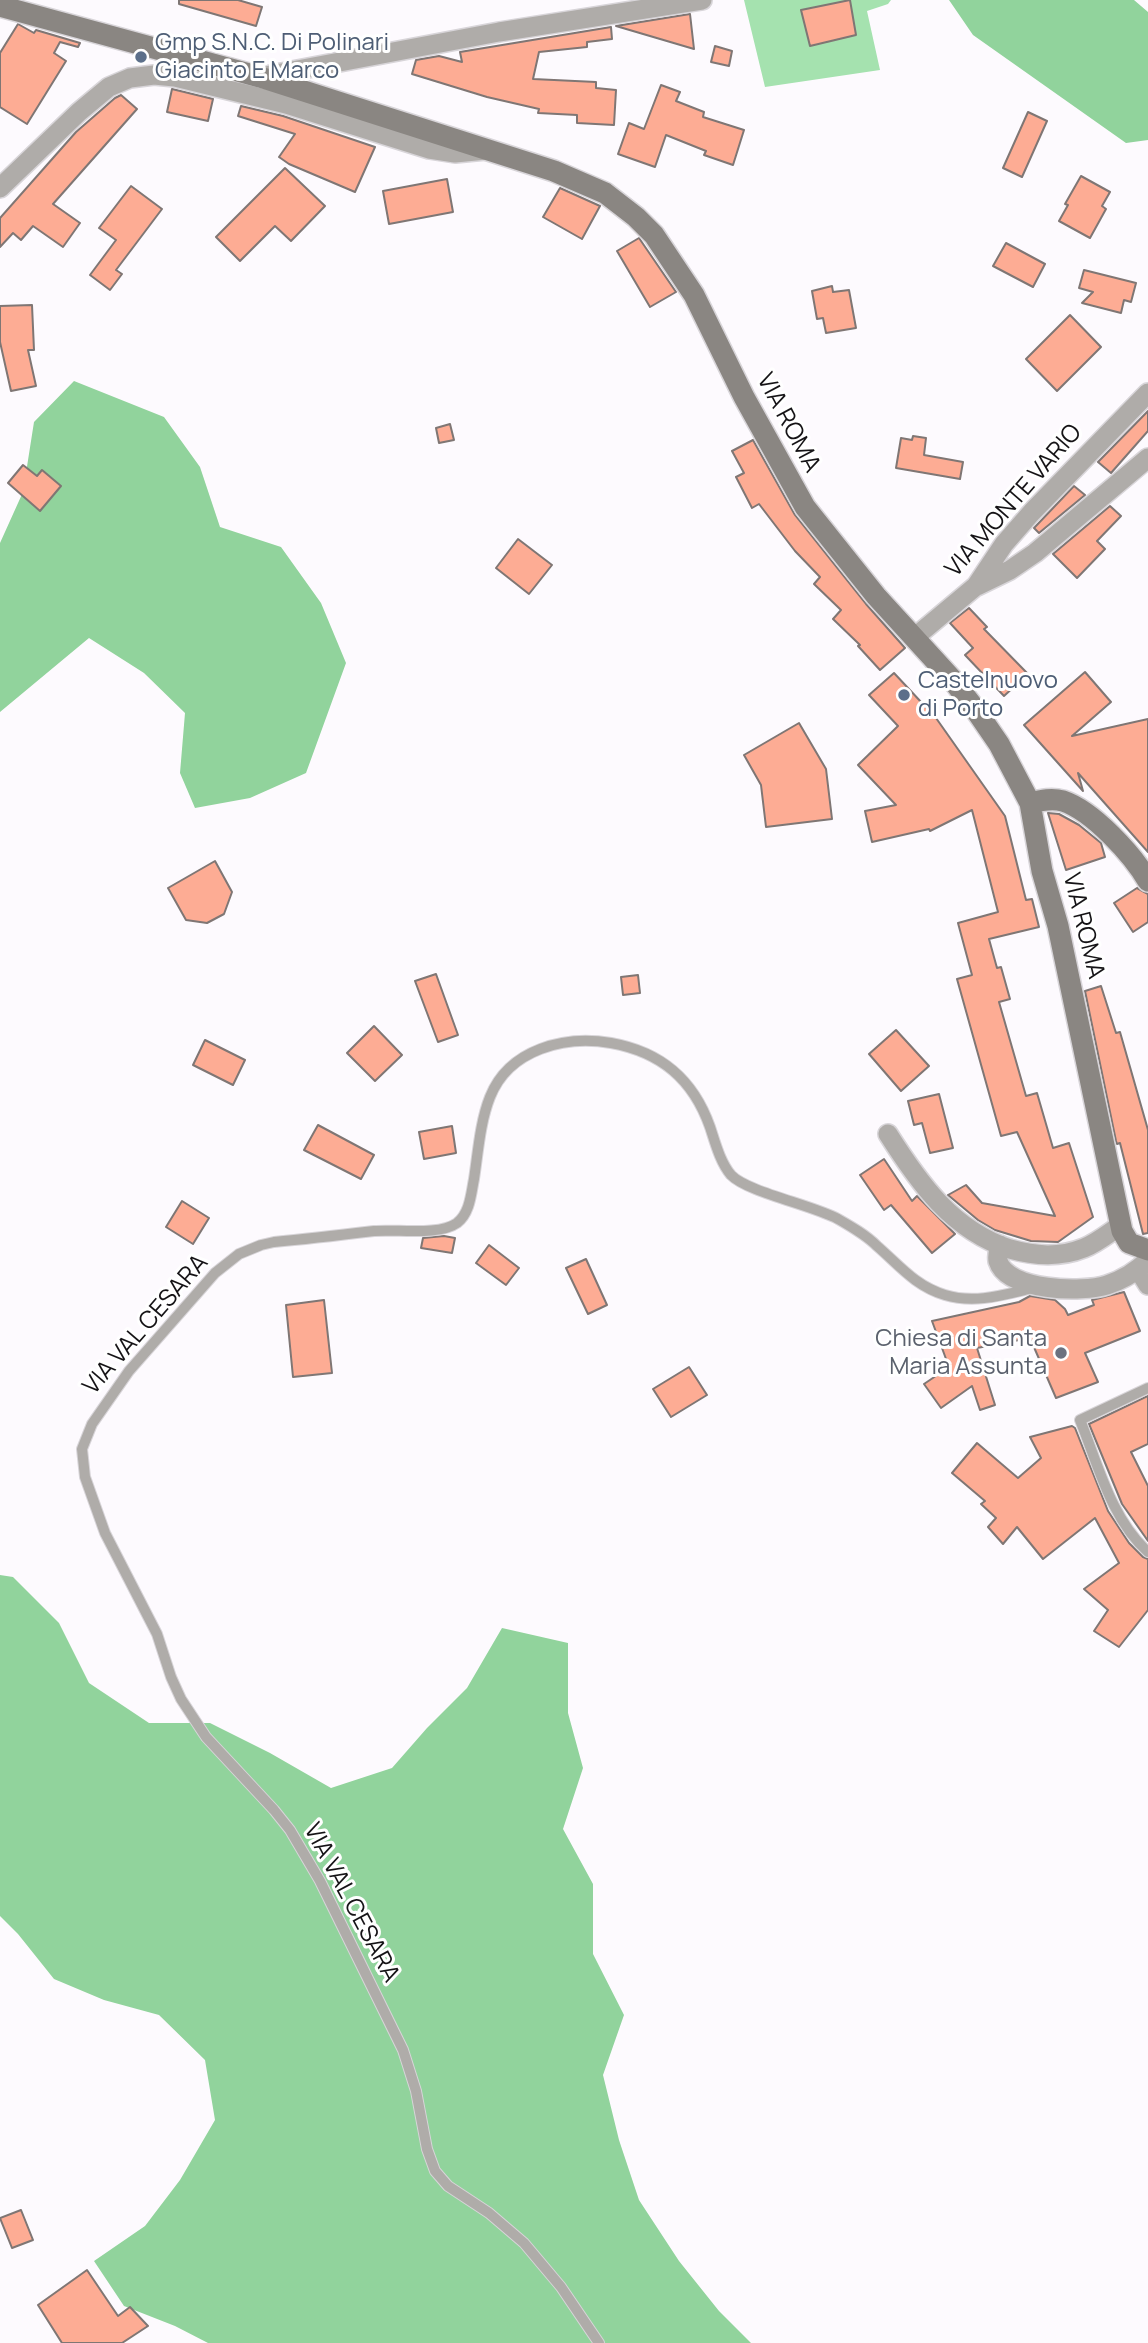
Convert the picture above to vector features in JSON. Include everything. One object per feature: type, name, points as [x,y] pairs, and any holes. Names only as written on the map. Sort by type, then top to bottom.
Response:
[{"type":"main road","name":"VIA ROMA","points":[[0,6],[260,77],[554,171],[597,189],[621,205],[654,235],[694,295],[744,397],[805,507],[876,596],[951,678],[986,723],[1030,803],[1042,871],[1058,926],[1121,1225]]},
{"type":"main road","points":[[1030,803],[1052,799],[1073,806],[1119,842],[1148,881]]},
{"type":"main road","points":[[1121,1225],[1129,1243],[1148,1250]]},
{"type":"street","points":[[260,77],[499,32],[702,0]]},
{"type":"street","points":[[0,188],[109,87],[130,78],[154,75],[175,77],[286,104],[429,149],[455,153],[487,149]]},
{"type":"street","name":"VIA MONTE VARIO","points":[[914,638],[976,586],[993,559],[1032,512],[1148,393]]},
{"type":"street","points":[[976,586],[1010,570],[1035,553],[1148,458]]},
{"type":"street","points":[[888,1134],[912,1171],[951,1216],[969,1231],[1000,1245],[1032,1255],[1065,1253],[1092,1244],[1121,1225]]},
{"type":"street","points":[[1000,1245],[998,1259],[1004,1272],[1014,1279],[1042,1286],[1093,1288],[1145,1272]]},
{"type":"lane","name":"VIA VAL CESARA","points":[[599,2343],[561,2287],[524,2243],[489,2213],[448,2186],[435,2171],[427,2149],[416,2091],[403,2050],[320,1881],[290,1830],[259,1792],[206,1737],[181,1699],[157,1634],[105,1534],[85,1477],[82,1450],[92,1424],[129,1371],[215,1273],[239,1254],[274,1242],[376,1231],[430,1230],[446,1228],[458,1222],[470,1201],[486,1111],[496,1085],[513,1064],[546,1046],[565,1042],[626,1046],[646,1053],[670,1067],[688,1083],[702,1105],[719,1153],[732,1176],[846,1224],[878,1246],[908,1276],[934,1292],[975,1300],[1042,1286]]},
{"type":"lane","points":[[1148,1388],[1080,1420],[1111,1499],[1131,1533],[1148,1552]]},
{"type":"green space","points":[[744,0],[891,0],[888,4],[867,11],[880,70],[765,87]]},
{"type":"green space","points":[[949,0],[1134,0],[1148,12],[1148,140],[1126,143],[973,35]]},
{"type":"green space","points":[[74,381],[164,417],[200,467],[220,527],[281,547],[321,603],[346,663],[306,773],[250,798],[195,808],[180,773],[185,713],[144,673],[89,638],[0,712],[0,543],[23,492],[34,422]]},
{"type":"green space","points":[[0,1575],[13,1577],[59,1623],[89,1683],[149,1723],[210,1723],[331,1788],[392,1768],[467,1688],[502,1628],[568,1643],[568,1713],[583,1768],[563,1829],[593,1884],[593,1954],[624,2015],[603,2075],[619,2140],[639,2200],[679,2261],[719,2311],[751,2343],[208,2343],[175,2326],[124,2306],[94,2261],[145,2226],[180,2180],[215,2120],[205,2060],[159,2015],[104,2000],[54,1979],[0,1916]]},
{"type":"building","points":[[179,0],[238,0],[262,7],[256,26],[179,4]]},
{"type":"building","points":[[850,0],[856,35],[810,46],[801,10]]},
{"type":"building","points":[[690,14],[694,49],[616,26]]},
{"type":"building","points":[[18,24],[34,33],[36,30],[80,43],[78,47],[60,42],[54,53],[66,61],[27,124],[0,107],[0,53]]},
{"type":"building","points":[[611,27],[612,39],[587,42],[587,47],[539,52],[533,79],[596,82],[596,88],[616,90],[614,125],[577,123],[577,115],[538,113],[539,109],[487,97],[412,74],[416,60],[439,56],[462,62],[460,52]]},
{"type":"building","points":[[715,46],[732,51],[729,66],[711,62]]},
{"type":"building","points":[[661,85],[680,92],[676,101],[704,112],[703,117],[744,130],[733,165],[704,155],[706,151],[666,135],[655,167],[618,154],[629,123],[644,129]]},
{"type":"building","points":[[172,89],[213,99],[208,121],[167,112]]},
{"type":"building","points":[[121,95],[137,109],[53,204],[80,223],[63,247],[33,226],[21,240],[13,233],[0,247],[0,218],[76,132]]},
{"type":"building","points":[[241,106],[283,116],[375,147],[355,192],[289,164],[279,157],[295,134],[238,116]]},
{"type":"building","points":[[1028,112],[1047,121],[1022,177],[1003,168]]},
{"type":"building","points":[[285,168],[325,206],[291,241],[275,226],[240,261],[216,237]]},
{"type":"building","points":[[1081,176],[1110,192],[1102,206],[1106,209],[1090,238],[1059,221]]},
{"type":"building","points":[[447,179],[453,212],[389,224],[383,191]]},
{"type":"building","points":[[131,186],[162,209],[116,270],[122,274],[110,290],[90,275],[116,240],[99,228]]},
{"type":"building","points":[[560,188],[600,206],[582,239],[543,217]]},
{"type":"building","points":[[639,238],[676,292],[650,307],[617,251]]},
{"type":"building","points":[[1006,243],[1045,264],[1033,287],[993,266]]},
{"type":"building","points":[[1084,270],[1136,283],[1131,302],[1124,300],[1121,313],[1082,303],[1093,292],[1079,288]]},
{"type":"building","points":[[832,286],[833,292],[849,290],[856,328],[826,333],[823,318],[817,319],[812,291]]},
{"type":"building","points":[[32,305],[34,350],[28,350],[36,386],[11,391],[0,342],[0,306]]},
{"type":"building","points":[[1070,315],[1101,347],[1057,391],[1026,359]]},
{"type":"building","points":[[1148,411],[1148,431],[1111,473],[1098,462]]},
{"type":"building","points":[[450,424],[454,440],[439,443],[436,428]]},
{"type":"building","points":[[913,436],[926,438],[924,455],[963,462],[960,479],[896,468],[901,438],[912,440]]},
{"type":"building","points":[[753,440],[795,515],[905,648],[880,670],[858,646],[860,645],[833,619],[841,610],[814,584],[820,577],[795,551],[759,504],[752,508],[736,477],[744,473],[732,451]]},
{"type":"building","points":[[23,465],[37,476],[42,470],[61,486],[40,511],[8,483]]},
{"type":"building","points":[[1074,486],[1085,495],[1039,533],[1034,528]]},
{"type":"building","points":[[1110,506],[1121,516],[1097,541],[1105,549],[1077,578],[1053,554]]},
{"type":"building","points":[[518,539],[552,565],[529,594],[496,568]]},
{"type":"building","points":[[969,608],[987,627],[984,629],[1028,674],[1004,696],[965,655],[973,648],[950,623]]},
{"type":"building","points":[[1085,672],[1111,702],[1072,736],[1148,719],[1148,852],[1078,773],[1083,791],[1024,725]]},
{"type":"building","points":[[894,673],[936,718],[1005,816],[1026,900],[1032,899],[1039,927],[989,939],[1010,999],[999,1002],[1026,1096],[1037,1093],[1053,1148],[1069,1143],[1093,1217],[1058,1242],[1031,1241],[995,1230],[978,1220],[948,1195],[966,1185],[982,1203],[1055,1216],[1017,1132],[1001,1136],[957,979],[972,975],[958,923],[998,912],[972,810],[930,831],[929,829],[872,842],[865,811],[896,805],[858,765],[898,726],[869,695]]},
{"type":"building","points":[[799,723],[826,769],[832,819],[766,827],[761,785],[744,755]]},
{"type":"building","points":[[1048,813],[1059,814],[1079,825],[1101,843],[1105,857],[1066,870]]},
{"type":"building","points":[[215,861],[232,892],[224,914],[207,923],[186,920],[168,888]]},
{"type":"building","points":[[1137,888],[1148,894],[1148,922],[1133,932],[1114,903]]},
{"type":"building","points":[[436,974],[458,1035],[438,1042],[415,981]]},
{"type":"building","points":[[638,975],[640,993],[623,995],[621,977]]},
{"type":"building","points":[[1101,986],[1116,1033],[1120,1032],[1148,1130],[1148,1233],[1143,1234],[1120,1143],[1117,1144],[1116,1141],[1085,991]]},
{"type":"building","points":[[374,1026],[402,1055],[375,1081],[347,1053]]},
{"type":"building","points":[[896,1030],[929,1066],[901,1091],[869,1054]]},
{"type":"building","points":[[205,1040],[245,1060],[233,1085],[193,1065]]},
{"type":"building","points":[[939,1094],[953,1148],[930,1153],[922,1123],[914,1125],[908,1101]]},
{"type":"building","points":[[318,1125],[374,1155],[361,1179],[304,1150]]},
{"type":"building","points":[[452,1126],[456,1153],[424,1159],[419,1132]]},
{"type":"building","points":[[884,1159],[912,1201],[917,1196],[955,1234],[932,1253],[891,1205],[884,1210],[860,1175]]},
{"type":"building","points":[[182,1201],[209,1218],[193,1244],[166,1227]]},
{"type":"building","points":[[423,1238],[455,1238],[452,1253],[421,1248]]},
{"type":"building","points":[[489,1245],[519,1268],[506,1285],[476,1263]]},
{"type":"building","points":[[586,1259],[607,1305],[588,1314],[566,1268]]},
{"type":"building","points":[[1124,1292],[1140,1331],[1085,1353],[1098,1382],[1056,1398],[1030,1338],[977,1348],[995,1405],[980,1410],[972,1386],[941,1408],[924,1384],[949,1367],[932,1321],[1019,1302],[1030,1296],[1055,1300],[1068,1315],[1094,1305],[1092,1300]]},
{"type":"building","points":[[324,1300],[332,1373],[293,1377],[286,1305]]},
{"type":"building","points":[[689,1367],[707,1395],[671,1417],[653,1389]]},
{"type":"building","points":[[1148,1396],[1148,1444],[1131,1452],[1148,1486],[1148,1541],[1122,1504],[1089,1424]]},
{"type":"building","points":[[1072,1426],[1108,1511],[1129,1543],[1148,1559],[1148,1610],[1119,1647],[1094,1631],[1108,1610],[1084,1589],[1119,1563],[1095,1518],[1043,1559],[1017,1527],[1003,1544],[988,1527],[996,1518],[981,1504],[985,1501],[952,1473],[977,1443],[1018,1478],[1041,1458],[1030,1437]]},
{"type":"building","points":[[21,2210],[33,2240],[12,2248],[0,2218]]},
{"type":"building","points":[[87,2270],[118,2316],[130,2307],[148,2326],[122,2343],[62,2343],[38,2305]]},
{"type":"place","name":"Gmp S.N.C. Di Polinari Giacinto E Marco","points":[[141,57]]},
{"type":"place","name":"Castelnuovo di Porto","points":[[904,695]]},
{"type":"place","name":"Chiesa di Santa Maria Assunta","points":[[1061,1353]]}]
